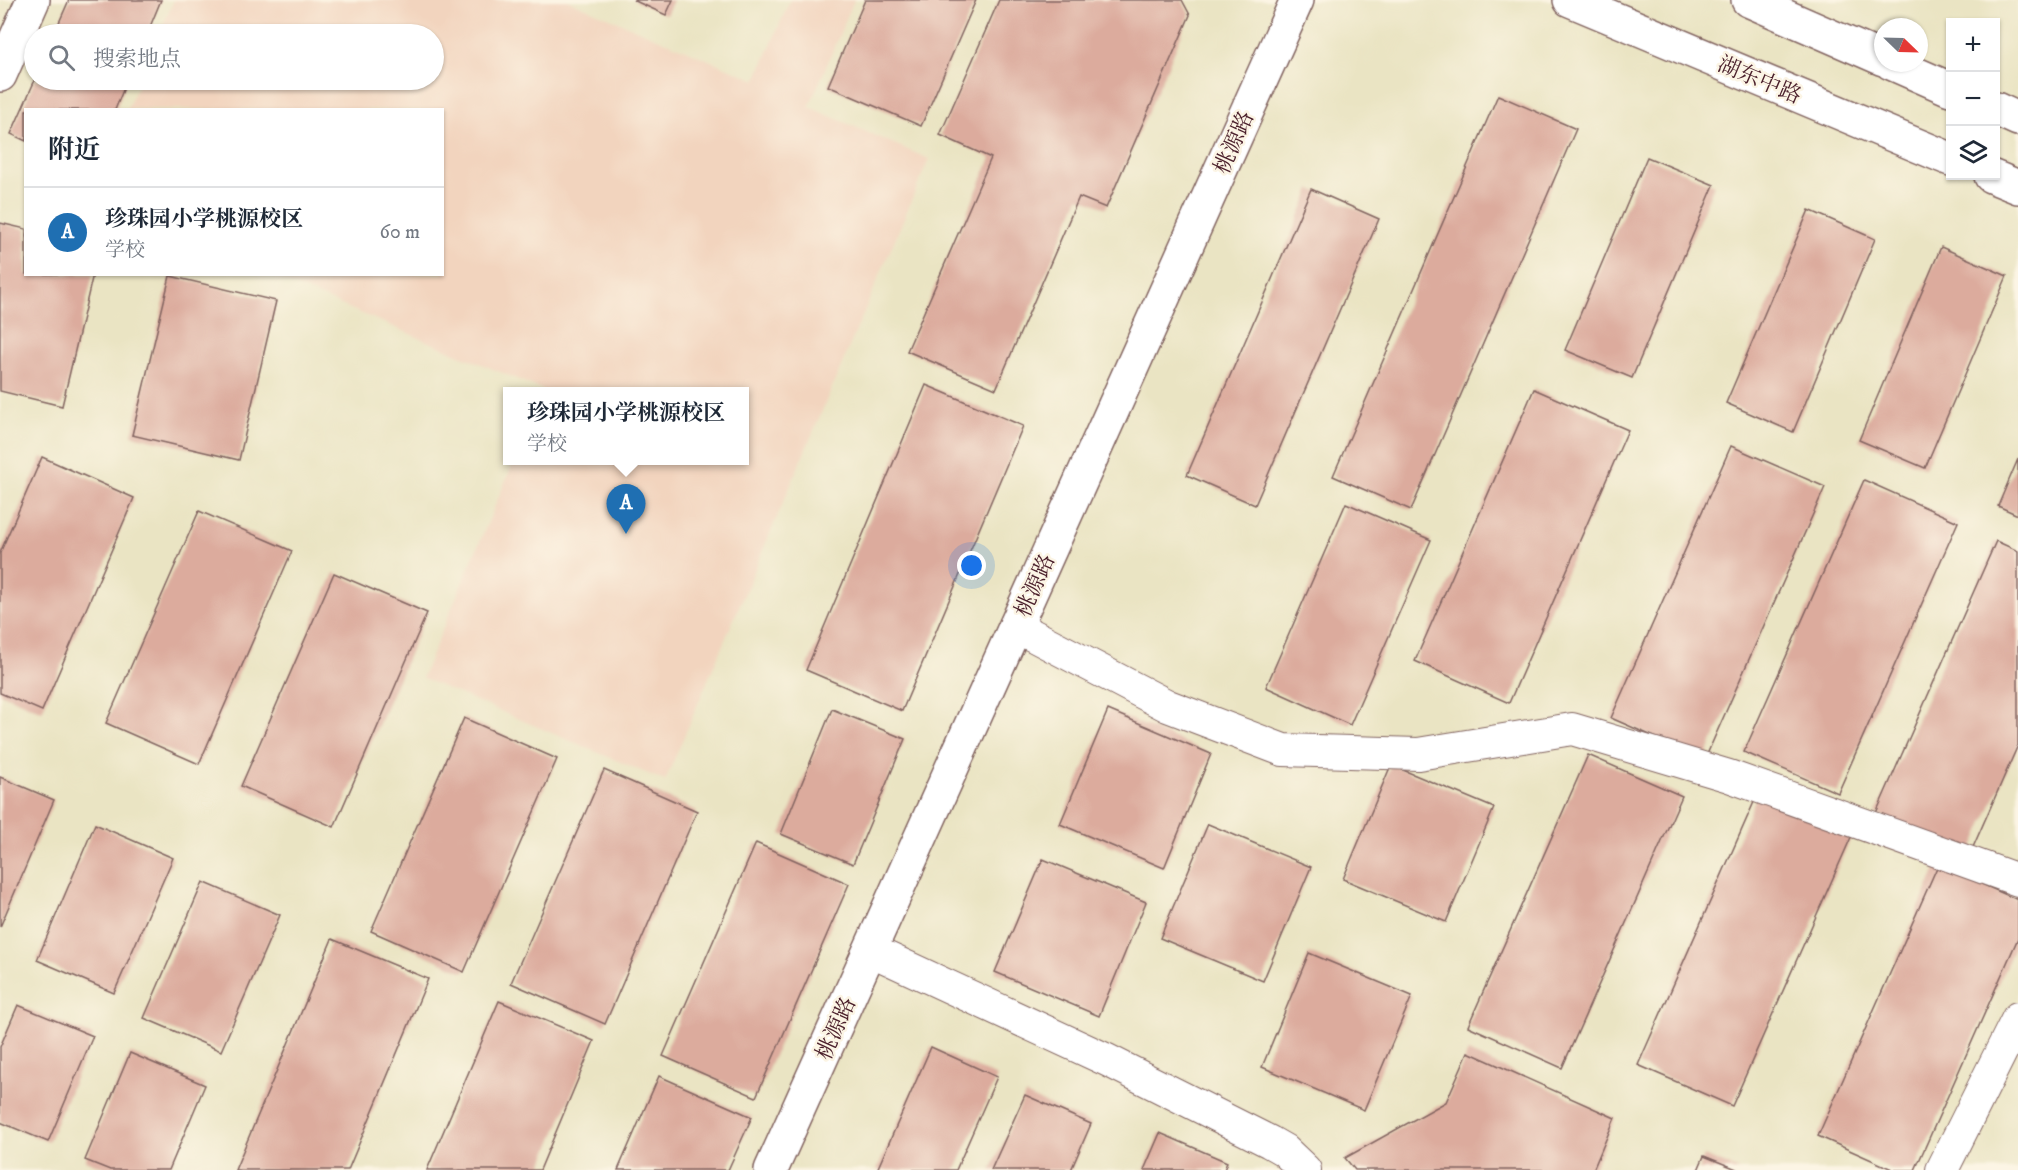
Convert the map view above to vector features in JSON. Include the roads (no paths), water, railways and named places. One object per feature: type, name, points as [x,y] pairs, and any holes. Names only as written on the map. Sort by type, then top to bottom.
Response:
[{"type":"street","points":[[0,75],[33,0]]},
{"type":"street","name":"桃源路","points":[[771,1170],[1297,0]]},
{"type":"street","name":"湖东中路","points":[[1570,0],[1946,157]]},
{"type":"street","points":[[1748,0],[1874,55]]},
{"type":"street","points":[[1911,72],[1946,87]]},
{"type":"street","points":[[2000,111],[2018,119]]},
{"type":"street","points":[[2000,180],[2018,187]]},
{"type":"street","points":[[1015,626],[1168,706],[1283,750],[1418,754],[1572,729],[1729,776],[2018,880]]},
{"type":"street","points":[[870,950],[1107,1060],[1284,1150],[1305,1170]]},
{"type":"street","points":[[1942,1170],[2018,1018]]},
{"type":"place","name":"珍珠园小学桃源校区","points":[[626,534]]}]
